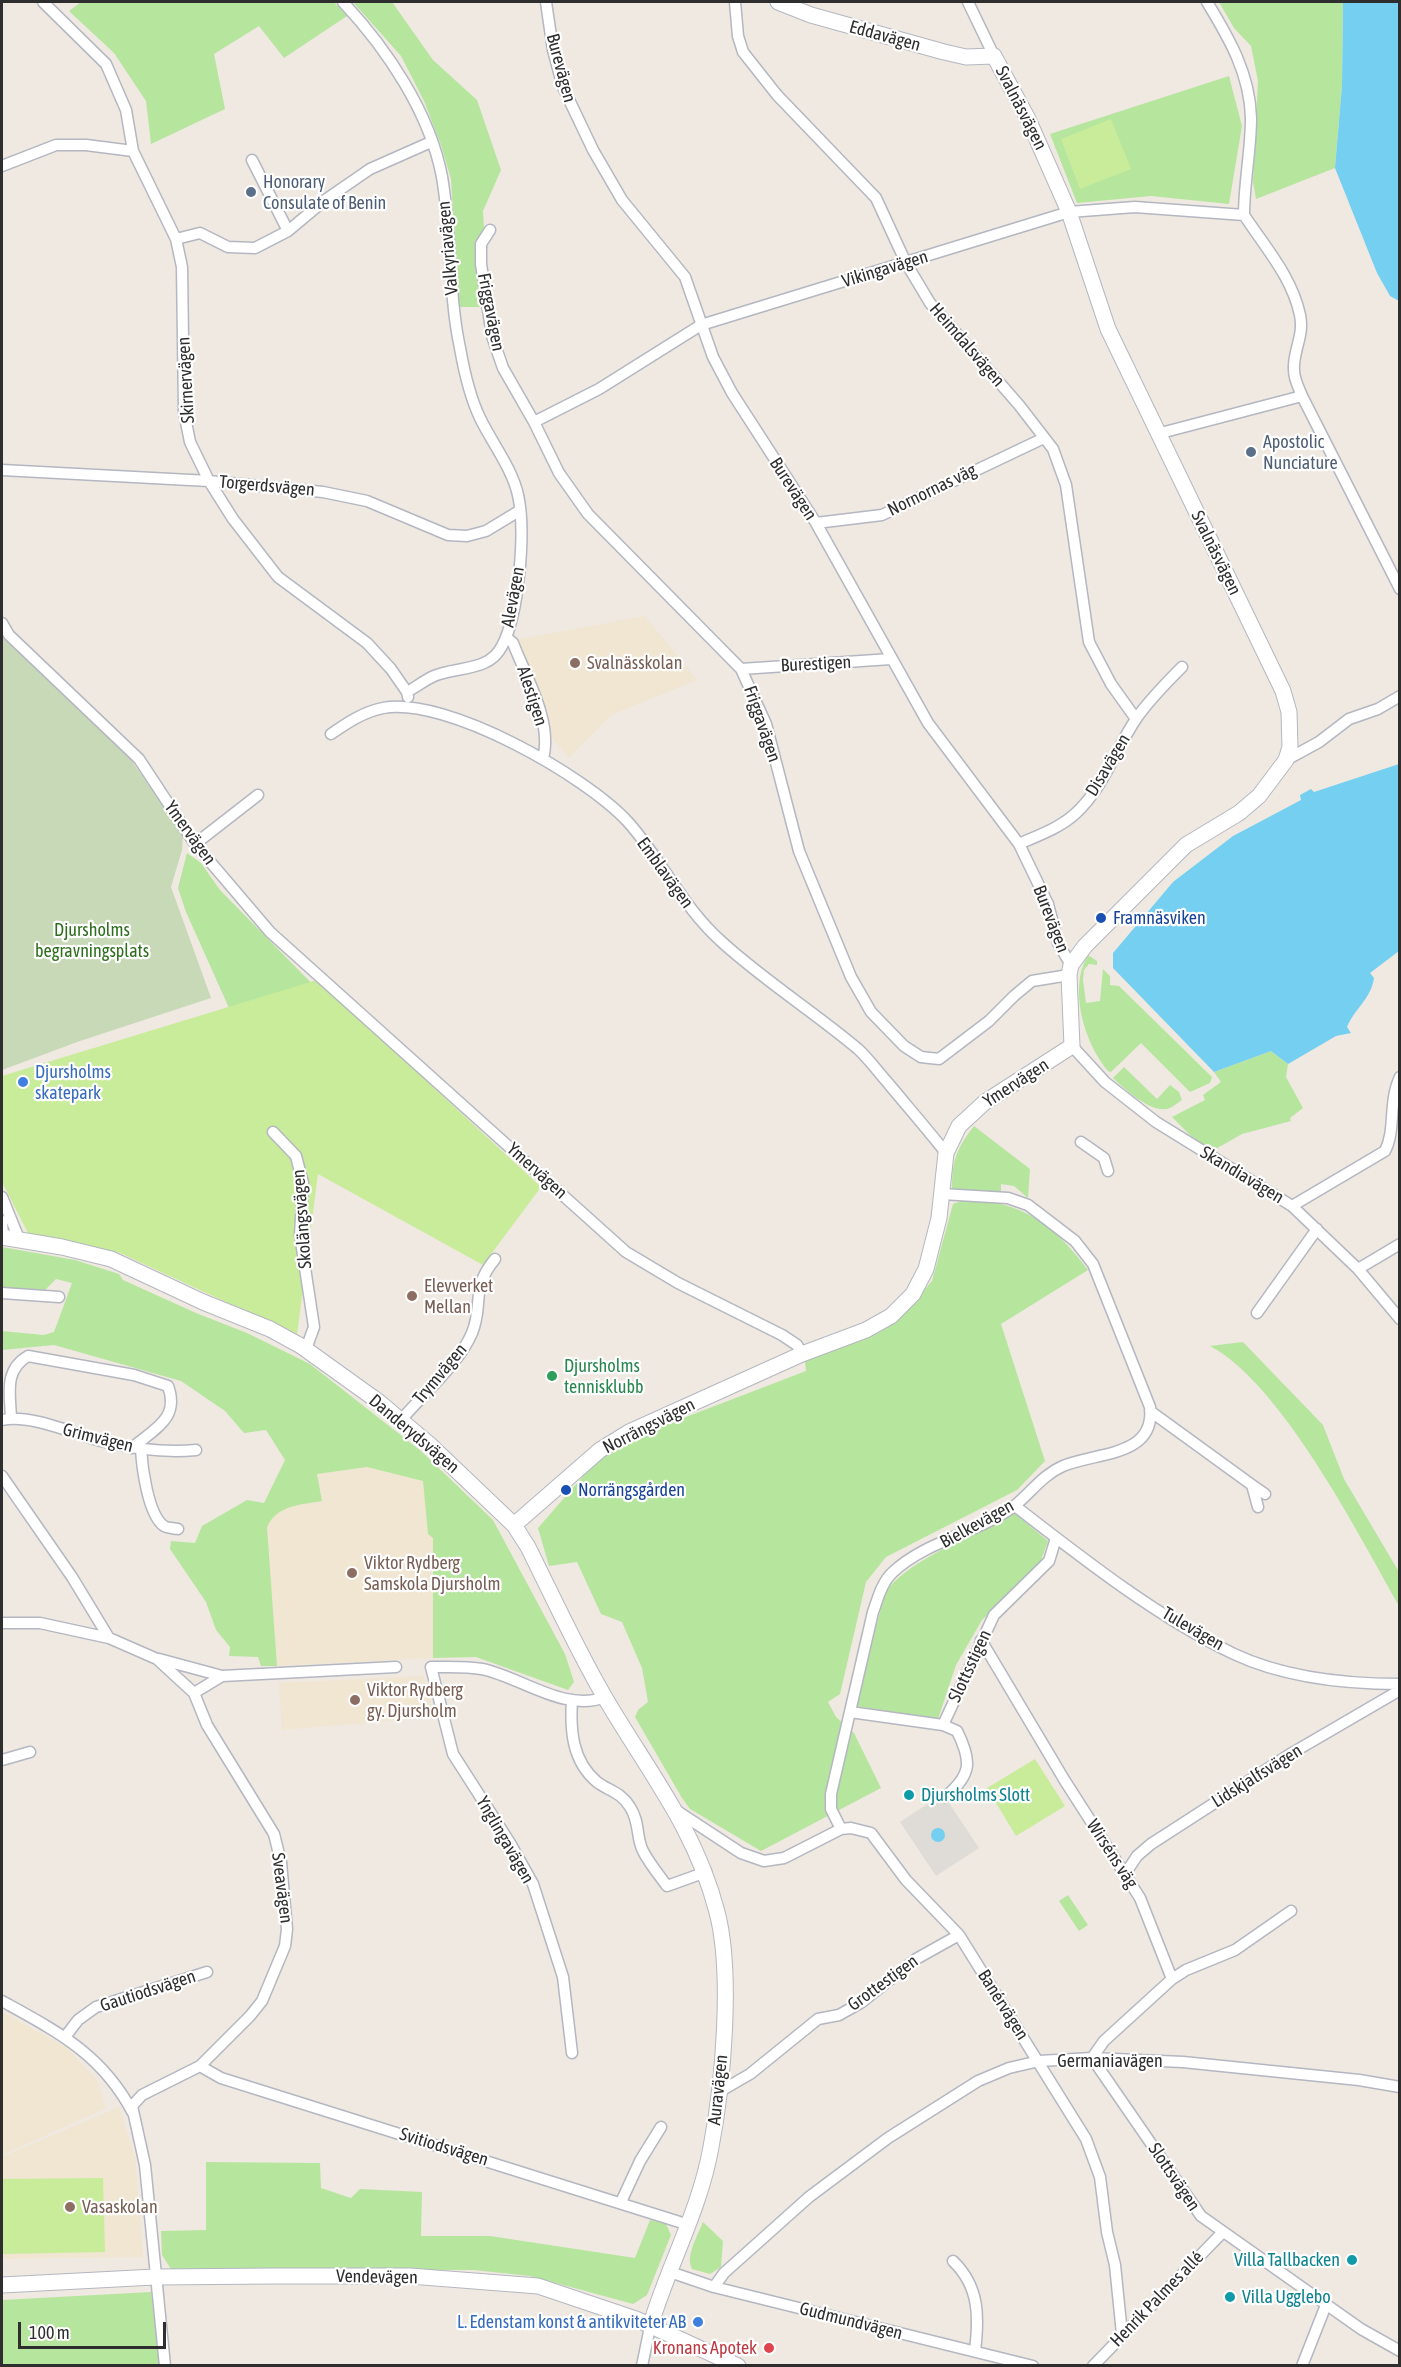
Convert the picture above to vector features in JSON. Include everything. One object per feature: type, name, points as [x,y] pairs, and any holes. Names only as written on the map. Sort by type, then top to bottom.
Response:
[{"type":"street","name":"Skirnervägen","points":[[44,2],[106,64],[126,110],[134,151],[176,239],[183,290],[184,412],[190,442],[209,481],[233,519],[278,577],[367,643],[391,669],[407,692]]},
{"type":"street","name":"Valkyriavägen","points":[[343,2],[380,46],[418,109],[431,142],[441,177],[460,348],[479,416],[518,494],[519,511]]},
{"type":"street","name":"Burevägen","points":[[546,2],[553,50],[571,108],[622,200],[685,277],[713,357],[732,393],[816,523],[891,659],[941,742],[968,773],[1019,844],[1048,904],[1058,944],[1070,970]]},
{"type":"street","name":"Heimdalsvägen","points":[[735,2],[738,36],[743,52],[792,111],[876,198],[906,263],[937,313],[1019,405],[1053,449],[1066,485],[1089,642],[1111,684],[1136,719]]},
{"type":"street","name":"Eddavägen","points":[[778,2],[811,15],[944,52],[966,57],[994,56]]},
{"type":"street","name":"Svalnäsvägen","points":[[968,2],[1028,118],[1069,212],[1108,329],[1283,691],[1289,712],[1291,731],[1286,760],[1259,796],[1239,813],[1186,845],[1161,868],[1089,941],[1070,970]]},
{"type":"street","points":[[1207,2],[1236,52],[1249,100],[1250,142],[1244,215],[1281,267],[1300,315],[1302,337],[1294,364],[1294,378],[1400,589]]},
{"type":"street","points":[[176,239],[200,234],[240,249],[255,248],[288,231],[332,195],[370,169],[431,142]]},
{"type":"street","points":[[2,166],[56,145],[86,145],[134,151]]},
{"type":"street","points":[[252,160],[288,231]]},
{"type":"street","name":"Vikingavägen","points":[[534,422],[599,389],[701,325],[1069,212],[1135,207],[1244,215]]},
{"type":"street","name":"Friggavägen","points":[[490,230],[481,244],[481,264],[492,336],[503,368],[534,422],[559,473],[588,514],[741,669],[766,724],[799,851],[839,952],[871,1012],[904,1046],[921,1057],[939,1059],[989,1022],[1032,981],[1070,970]]},
{"type":"street","points":[[1157,434],[1302,396]]},
{"type":"street","name":"Nornornas väg","points":[[816,523],[882,515],[1044,438]]},
{"type":"street","name":"Torgerdsvägen","points":[[2,470],[209,481],[312,490],[356,499],[448,535],[467,536],[486,531],[519,511]]},
{"type":"street","name":"Alevägen","points":[[407,692],[433,676],[487,664],[495,658],[506,637],[520,559],[519,511]]},
{"type":"street","name":"Ymervägen","points":[[2,623],[9,635],[139,759],[195,844],[270,932],[626,1252],[678,1283],[782,1335],[797,1345],[802,1354],[866,1330],[891,1316],[913,1294],[926,1269],[936,1237],[946,1153],[959,1126],[993,1097],[1072,1046]]},
{"type":"street","name":"Alestigen","points":[[506,637],[513,643],[539,710],[545,736],[543,759]]},
{"type":"street","name":"Burestigen","points":[[741,669],[891,659]]},
{"type":"street","name":"Disavägen","points":[[1019,844],[1058,827],[1076,813],[1113,761],[1136,719],[1161,687],[1182,667]]},
{"type":"street","points":[[407,692],[408,706]]},
{"type":"street","points":[[1286,760],[1319,742],[1349,719],[1378,709],[1400,696]]},
{"type":"street","name":"Emblavägen","points":[[331,734],[363,714],[383,708],[408,706],[479,727],[543,759],[600,798],[627,822],[685,903],[722,942],[860,1051],[946,1153]]},
{"type":"street","points":[[195,844],[258,795]]},
{"type":"street","points":[[1070,970],[1072,1046]]},
{"type":"street","name":"Skandiavägen","points":[[1072,1046],[1105,1082],[1156,1122],[1292,1206],[1358,1269],[1400,1319]]},
{"type":"street","points":[[1292,1206],[1386,1150],[1390,1142],[1391,1107],[1400,1077]]},
{"type":"street","name":"Skolängsvägen","points":[[273,1132],[297,1156],[303,1183],[300,1236],[314,1327],[306,1349]]},
{"type":"street","points":[[1081,1142],[1104,1158],[1107,1172]]},
{"type":"street","points":[[942,1194],[1008,1198],[1028,1205],[1075,1241],[1093,1264],[1150,1411],[1265,1494]]},
{"type":"street","points":[[2,1197],[20,1239]]},
{"type":"street","points":[[2,1221],[2,1237]]},
{"type":"street","points":[[1257,1313],[1317,1228]]},
{"type":"street","name":"Danderydsvägen","points":[[2,1237],[62,1247],[129,1266],[203,1302],[270,1329],[306,1349],[401,1420],[455,1467],[514,1525],[605,1697],[676,1811]]},
{"type":"street","points":[[1358,1269],[1400,1244]]},
{"type":"street","name":"Trymvägen","points":[[401,1420],[463,1350],[473,1332],[477,1291],[486,1270],[495,1259]]},
{"type":"street","points":[[2,1293],[59,1297]]},
{"type":"street","name":"Norrängsvägen","points":[[514,1525],[600,1450],[629,1432],[802,1354]]},
{"type":"street","points":[[6,1419],[10,1375],[16,1363],[28,1356],[134,1375],[168,1386],[172,1399],[169,1417],[136,1448],[158,1517],[164,1526],[178,1529]]},
{"type":"street","name":"Bielkevägen","points":[[841,1829],[831,1809],[831,1794],[873,1612],[881,1588],[891,1573],[917,1556],[982,1525],[1015,1506],[1040,1481],[1062,1466],[1126,1448],[1141,1439],[1149,1430],[1150,1411]]},
{"type":"street","name":"Grimvägen","points":[[6,1419],[22,1418],[136,1448],[166,1452],[196,1450]]},
{"type":"street","points":[[2,1476],[72,1577],[109,1638]]},
{"type":"street","points":[[1252,1485],[1258,1508]]},
{"type":"street","name":"Tulevägen","points":[[1015,1506],[1056,1538],[1158,1609],[1235,1654],[1261,1664],[1305,1674],[1376,1684],[1400,1684]]},
{"type":"street","name":"Slottsstigen","points":[[945,1797],[963,1778],[968,1753],[957,1731],[943,1725],[994,1615],[1049,1561],[1056,1538]]},
{"type":"street","name":"Sveavägen","points":[[2,1623],[40,1623],[109,1638],[157,1659],[194,1693],[207,1725],[274,1834],[281,1862],[287,1929],[285,1946],[262,2001],[200,2066],[138,2097],[132,2106],[133,2114]]},
{"type":"street","name":"Wirséns väg","points":[[981,1640],[1140,1898],[1172,1979]]},
{"type":"street","points":[[157,1659],[222,1676],[396,1667]]},
{"type":"street","name":"Ynglingavägen","points":[[572,1700],[481,1669],[431,1666],[453,1754],[510,1843],[532,1884],[563,1977],[572,2053]]},
{"type":"street","points":[[194,1693],[222,1676]]},
{"type":"street","name":"Lidskjalfsvägen","points":[[1125,1874],[1137,1856],[1151,1844],[1292,1753],[1400,1690]]},
{"type":"street","points":[[605,1697],[592,1702],[572,1700],[571,1724],[577,1755],[596,1781],[618,1792],[629,1805],[640,1829],[643,1851],[666,1886],[706,1872]]},
{"type":"street","points":[[850,1712],[943,1725]]},
{"type":"street","points":[[2,1760],[30,1752]]},
{"type":"street","points":[[676,1811],[741,1853],[764,1861],[784,1857],[841,1829]]},
{"type":"street","name":"Auravägen","points":[[642,2366],[650,2327],[689,2225],[711,2148],[719,2092],[724,1976],[718,1915],[706,1872],[676,1811]]},
{"type":"street","name":"Banérvägen","points":[[841,1829],[851,1828],[871,1833],[906,1880],[959,1935],[1039,2061],[1095,2158],[1114,2265],[1122,2334]]},
{"type":"street","points":[[1092,2058],[1104,2041],[1172,1979],[1186,1970],[1235,1950],[1291,1911]]},
{"type":"street","name":"Grottestigen","points":[[719,2092],[750,2074],[818,2019],[839,2015],[862,2002],[916,1959],[959,1935]]},
{"type":"street","name":"Gautiodsvägen","points":[[65,2037],[78,2020],[96,2007],[207,1972]]},
{"type":"street","points":[[2,2001],[65,2037],[109,2074],[133,2114],[145,2165],[165,2366]]},
{"type":"street","name":"Germaniavägen","points":[[714,2287],[724,2273],[809,2197],[888,2138],[978,2081],[1009,2068],[1039,2061],[1092,2058],[1183,2062],[1359,2080],[1400,2087]]},
{"type":"street","name":"Slottsvägen","points":[[1092,2058],[1190,2204],[1201,2216],[1326,2305],[1400,2351]]},
{"type":"street","name":"Svitiodsvägen","points":[[200,2066],[220,2078],[689,2225]]},
{"type":"street","points":[[621,2202],[640,2161],[661,2127]]},
{"type":"street","name":"Henrik Palmes allé","points":[[1093,2366],[1222,2233]]},
{"type":"street","points":[[953,2261],[970,2284],[977,2302],[979,2320],[975,2351]]},
{"type":"street","name":"Gudmundvägen","points":[[670,2272],[714,2287],[1033,2366]]},
{"type":"street","name":"Vendevägen","points":[[2,2285],[155,2277],[410,2276],[538,2286],[586,2300],[738,2366]]},
{"type":"street","points":[[1302,2366],[1326,2305]]},
{"type":"shaded area","points":[[645,616],[697,680],[611,715],[569,758],[548,733],[514,640]]},
{"type":"shaded area","name":"Viktor Rydberg Samskola Djursholm","points":[[367,1467],[423,1481],[428,1534],[433,1538],[433,1658],[277,1666],[267,1527],[272,1515],[285,1508],[322,1501],[317,1474]]},
{"type":"shaded area","name":"Viktor Rydberg gy. Djursholm","points":[[423,1676],[435,1717],[282,1730],[279,1683]]},
{"type":"shaded area","points":[[943,1794],[979,1848],[936,1876],[900,1822]]},
{"type":"shaded area","points":[[2,2012],[66,2047],[97,2080],[106,2108],[2,2155]]},
{"type":"shaded area","name":"Vasaskolan","points":[[119,2107],[135,2157],[143,2257],[2,2259],[2,2157]]},
{"type":"green space","points":[[81,2],[334,2],[347,16],[284,58],[259,26],[214,54],[225,109],[151,144],[146,101],[114,53],[69,11]]},
{"type":"green space","points":[[353,2],[392,2],[433,60],[477,100],[501,170],[483,211],[486,262],[493,307],[459,307],[451,179],[441,145],[424,101],[401,56]]},
{"type":"green space","points":[[1219,2],[1343,2],[1342,85],[1335,168],[1256,199],[1253,182],[1258,81],[1251,46],[1234,28]]},
{"type":"green space","points":[[1229,76],[1242,126],[1229,204],[1151,196],[1077,203],[1050,134]]},
{"type":"green space","points":[[1111,119],[1131,169],[1080,189],[1061,139]]},
{"type":"green space","name":"Djursholms begravningsplats","points":[[2,637],[129,757],[183,834],[182,850],[171,887],[211,998],[80,1041],[2,1070]]},
{"type":"green space","points":[[187,853],[201,863],[220,890],[323,995],[255,1066],[186,912],[178,888]]},
{"type":"green space","points":[[1088,955],[1097,961],[1097,965],[1089,964],[1084,970],[1086,1003],[1100,1001],[1103,969],[1110,976],[1110,985],[1119,986],[1212,1077],[1210,1083],[1190,1092],[1141,1043],[1111,1072],[1108,1071],[1092,1046],[1081,1015],[1079,983]]},
{"type":"green space","points":[[317,980],[541,1187],[483,1265],[318,1174],[297,1335],[120,1253],[28,1233],[2,1182],[2,1076]]},
{"type":"green space","points":[[1271,1051],[1288,1064],[1286,1077],[1303,1108],[1290,1118],[1291,1121],[1242,1134],[1212,1151],[1191,1136],[1172,1117],[1205,1100],[1203,1095],[1221,1082],[1214,1072]]},
{"type":"green space","points":[[1124,1067],[1157,1099],[1170,1085],[1179,1092],[1182,1100],[1170,1108],[1163,1109],[1147,1104],[1113,1078]]},
{"type":"green space","points":[[974,1126],[1030,1169],[1028,1198],[1014,1186],[1001,1184],[1001,1192],[952,1188],[957,1155],[963,1141]]},
{"type":"green space","points":[[964,1200],[1003,1205],[1035,1218],[1062,1240],[1088,1270],[1001,1324],[1045,1461],[1017,1490],[886,1557],[866,1582],[840,1694],[828,1702],[836,1717],[854,1733],[881,1788],[761,1851],[690,1809],[682,1798],[635,1717],[638,1710],[648,1702],[642,1668],[622,1622],[601,1614],[577,1562],[549,1566],[538,1528],[598,1459],[652,1430],[806,1371],[805,1361],[878,1333],[901,1317],[932,1281],[953,1204]]},
{"type":"green space","points":[[2,1247],[75,1260],[119,1274],[123,1280],[247,1333],[310,1364],[421,1451],[493,1520],[565,1654],[574,1682],[568,1690],[476,1657],[433,1658],[433,1538],[428,1534],[423,1481],[367,1467],[317,1474],[322,1501],[290,1507],[271,1520],[267,1527],[277,1666],[261,1666],[258,1657],[229,1656],[230,1647],[216,1630],[206,1602],[170,1549],[171,1541],[195,1543],[202,1526],[247,1500],[264,1503],[285,1460],[266,1430],[244,1433],[225,1411],[181,1381],[54,1345],[2,1350],[2,1331],[44,1335],[54,1332],[72,1283],[56,1279],[44,1291],[2,1288]]},
{"type":"green space","points":[[1243,1342],[1323,1425],[1344,1479],[1399,1572],[1399,1606],[1340,1502],[1290,1426],[1264,1392],[1237,1365],[1210,1346]]},
{"type":"green space","points":[[1014,1513],[1048,1541],[1039,1566],[982,1620],[956,1665],[938,1719],[855,1706],[885,1593],[895,1581],[925,1559]]},
{"type":"green space","points":[[1035,1759],[1065,1806],[1016,1836],[987,1788]]},
{"type":"green space","points":[[1068,1895],[1088,1925],[1079,1931],[1059,1901]]},
{"type":"green space","points":[[206,2162],[320,2163],[321,2188],[351,2198],[360,2189],[422,2192],[421,2236],[490,2236],[635,2258],[650,2220],[666,2224],[671,2235],[647,2295],[633,2304],[530,2276],[474,2270],[171,2269],[162,2255],[161,2231],[206,2230]]},
{"type":"green space","points":[[103,2178],[105,2252],[2,2254],[2,2179]]},
{"type":"green space","points":[[703,2222],[723,2241],[721,2267],[710,2274],[692,2269],[690,2264],[693,2246]]},
{"type":"green space","points":[[151,2292],[160,2365],[2,2366],[2,2300]]},
{"type":"water","points":[[1343,2],[1399,2],[1399,301],[1390,296],[1377,273],[1335,168],[1342,85]]},
{"type":"water","points":[[1399,764],[1399,951],[1370,973],[1374,978],[1370,992],[1347,1027],[1351,1033],[1336,1036],[1288,1064],[1271,1051],[1214,1072],[1113,968],[1113,953],[1173,882],[1233,836],[1301,800],[1300,795],[1311,789],[1314,792]]},
{"type":"water","points":[[935,1828],[941,1828],[945,1835],[941,1842],[935,1842],[931,1838],[931,1832]]},
{"type":"place","name":"Honorary Consulate of Benin","points":[[251,192]]},
{"type":"place","name":"Apostolic Nunciature","points":[[1251,452]]},
{"type":"place","name":"Svalnässkolan","points":[[575,663]]},
{"type":"place","name":"Framnäsviken","points":[[1101,918]]},
{"type":"place","name":"Djursholms skatepark","points":[[23,1082]]},
{"type":"place","name":"Elevverket Mellan","points":[[412,1296]]},
{"type":"place","name":"Djursholms tennisklubb","points":[[552,1376]]},
{"type":"place","name":"Norrängsgården","points":[[566,1490]]},
{"type":"place","name":"Viktor Rydberg Samskola Djursholm","points":[[352,1573]]},
{"type":"place","name":"Viktor Rydberg gy. Djursholm","points":[[355,1700]]},
{"type":"place","name":"Djursholms Slott","points":[[909,1795]]},
{"type":"place","name":"Vasaskolan","points":[[70,2207]]},
{"type":"place","name":"Villa Tallbacken","points":[[1352,2260]]},
{"type":"place","name":"Villa Ugglebo","points":[[1230,2297]]},
{"type":"place","name":"L. Edenstam konst & antikviteter AB","points":[[698,2322]]},
{"type":"place","name":"Kronans Apotek","points":[[769,2348]]}]
